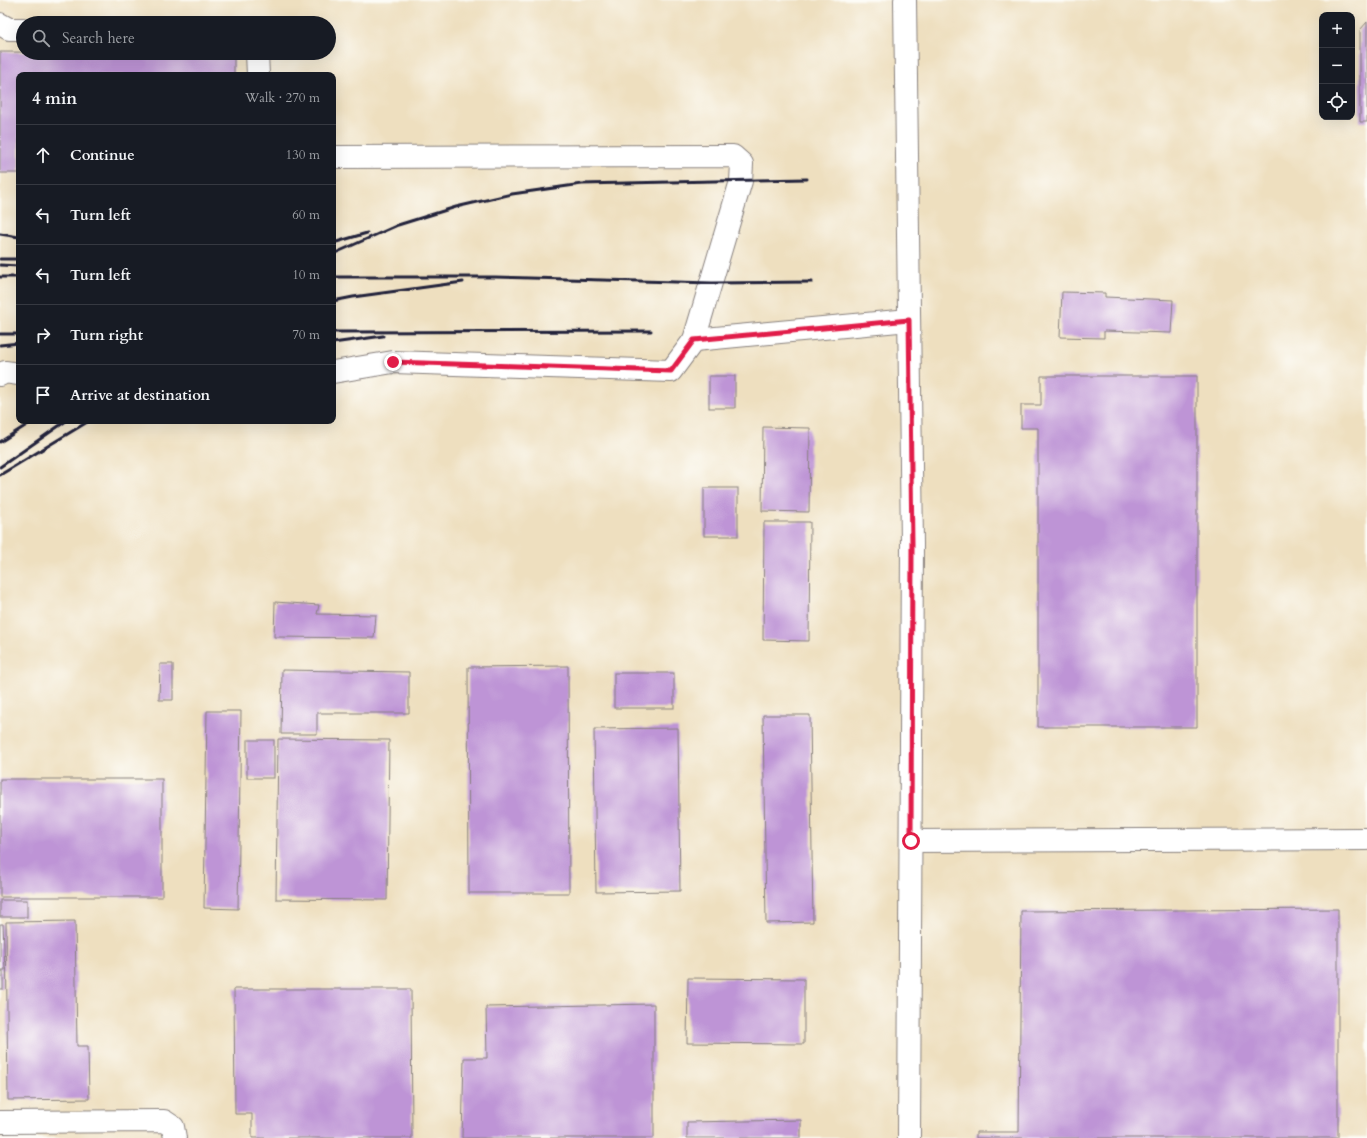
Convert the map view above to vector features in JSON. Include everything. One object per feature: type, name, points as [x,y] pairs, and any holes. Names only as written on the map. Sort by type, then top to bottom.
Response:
[{"type":"lane","points":[[905,0],[912,544],[909,1138]]},
{"type":"lane","points":[[0,24],[9,29],[16,29]]},
{"type":"lane","points":[[257,60],[258,72]]},
{"type":"lane","points":[[336,157],[733,156],[742,164],[741,181],[694,340],[671,371],[393,362],[336,372]]},
{"type":"lane","points":[[694,340],[909,320]]},
{"type":"lane","points":[[0,375],[5,372],[16,374]]},
{"type":"lane","points":[[911,841],[1367,839]]},
{"type":"lane","points":[[0,1122],[164,1121],[173,1127],[175,1138]]},
{"type":"building","points":[[1367,22],[1367,122],[1360,122],[1360,30]]},
{"type":"building","points":[[0,52],[16,52],[16,60],[234,60],[234,72],[16,72],[16,173],[0,173]]},
{"type":"building","points":[[1062,292],[1105,293],[1105,297],[1173,300],[1171,333],[1104,331],[1104,338],[1060,337]]},
{"type":"building","points":[[709,376],[735,376],[735,408],[709,408]]},
{"type":"building","points":[[1041,376],[1197,376],[1197,727],[1038,727],[1038,428],[1021,428],[1021,405],[1041,405]]},
{"type":"building","points":[[763,427],[810,428],[809,512],[762,511]]},
{"type":"building","points":[[704,488],[738,488],[738,536],[704,536]]},
{"type":"building","points":[[764,522],[810,522],[809,641],[763,640]]},
{"type":"building","points":[[275,602],[319,605],[317,614],[376,615],[374,638],[274,637]]},
{"type":"building","points":[[160,664],[173,664],[173,700],[159,700]]},
{"type":"building","points":[[568,666],[569,893],[469,893],[468,667]]},
{"type":"building","points":[[282,670],[409,672],[409,713],[317,713],[317,734],[281,734]]},
{"type":"building","points":[[614,673],[674,673],[674,708],[614,708]]},
{"type":"building","points":[[207,711],[241,711],[238,909],[204,908]]},
{"type":"building","points":[[763,715],[810,715],[813,922],[766,923]]},
{"type":"building","points":[[678,728],[680,891],[596,892],[594,729]]},
{"type":"building","points":[[278,739],[389,740],[387,900],[276,899]]},
{"type":"building","points":[[247,740],[274,740],[274,778],[247,778]]},
{"type":"building","points":[[0,779],[162,779],[162,897],[0,897]]},
{"type":"building","points":[[0,900],[27,900],[27,917],[0,917]]},
{"type":"building","points":[[1338,909],[1338,1138],[976,1138],[976,1132],[1019,1132],[1021,911]]},
{"type":"building","points":[[75,921],[77,1046],[88,1046],[89,1099],[8,1100],[6,922]]},
{"type":"building","points":[[0,924],[3,924],[5,970],[0,970]]},
{"type":"building","points":[[0,971],[3,971],[3,989],[0,989]]},
{"type":"building","points":[[688,978],[804,979],[804,1044],[687,1043]]},
{"type":"building","points":[[234,989],[411,989],[412,1138],[252,1138],[252,1114],[235,1114]]},
{"type":"building","points":[[654,1004],[654,1138],[462,1138],[464,1058],[487,1058],[486,1007]]},
{"type":"building","points":[[801,1120],[801,1138],[687,1138],[687,1122]]},
{"type":"railway","points":[[336,253],[398,225],[456,207],[512,194],[582,184],[807,179]]},
{"type":"railway","points":[[336,242],[367,233]]},
{"type":"railway","points":[[0,234],[16,237]]},
{"type":"railway","points":[[0,259],[16,259]]},
{"type":"railway","points":[[0,265],[16,266]]},
{"type":"railway","points":[[0,277],[16,277]]},
{"type":"railway","points":[[336,277],[495,277],[712,283],[812,282]]},
{"type":"railway","points":[[336,300],[463,282]]},
{"type":"railway","points":[[336,332],[651,331]]},
{"type":"railway","points":[[0,334],[16,334]]},
{"type":"railway","points":[[336,343],[383,336]]},
{"type":"railway","points":[[0,345],[16,343]]},
{"type":"railway","points":[[0,442],[28,424]]},
{"type":"railway","points":[[0,467],[62,424]]},
{"type":"railway","points":[[0,475],[84,424]]},
{"type":"route","points":[[393,362],[671,371],[694,340],[909,320],[912,544],[911,841]]}]
